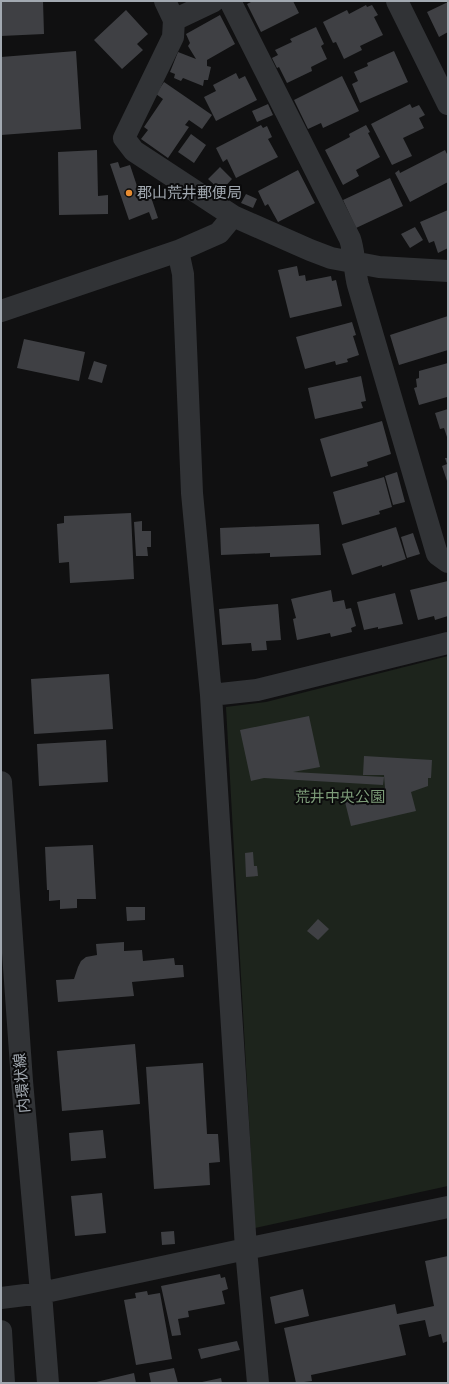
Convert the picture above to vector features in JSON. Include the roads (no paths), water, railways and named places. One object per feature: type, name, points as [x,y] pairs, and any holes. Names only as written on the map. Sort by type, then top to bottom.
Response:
[{"type":"street","points":[[165,1],[174,20],[173,37],[124,138],[134,151],[233,216],[310,250],[331,258],[378,267],[448,271]]},
{"type":"street","points":[[174,20],[214,1]]},
{"type":"street","points":[[230,1],[350,238],[353,248],[355,274],[358,286],[437,554],[448,562]]},
{"type":"street","points":[[397,1],[448,104]]},
{"type":"street","points":[[1,311],[178,251],[218,233],[233,216]]},
{"type":"street","points":[[178,251],[183,274],[192,493],[211,695],[246,1248],[258,1383]]},
{"type":"street","points":[[211,695],[257,690],[448,643]]},
{"type":"street","name":"内環状線","points":[[1,782],[22,1081],[48,1383]]},
{"type":"street","points":[[1,1298],[41,1293],[246,1248],[448,1207]]},
{"type":"street","points":[[1,1331],[4,1383]]},
{"type":"place","name":"郡山荒井郵便局","points":[[129,193]]},
{"type":"park label","name":"荒井中央公園","points":[[340,797]]}]
